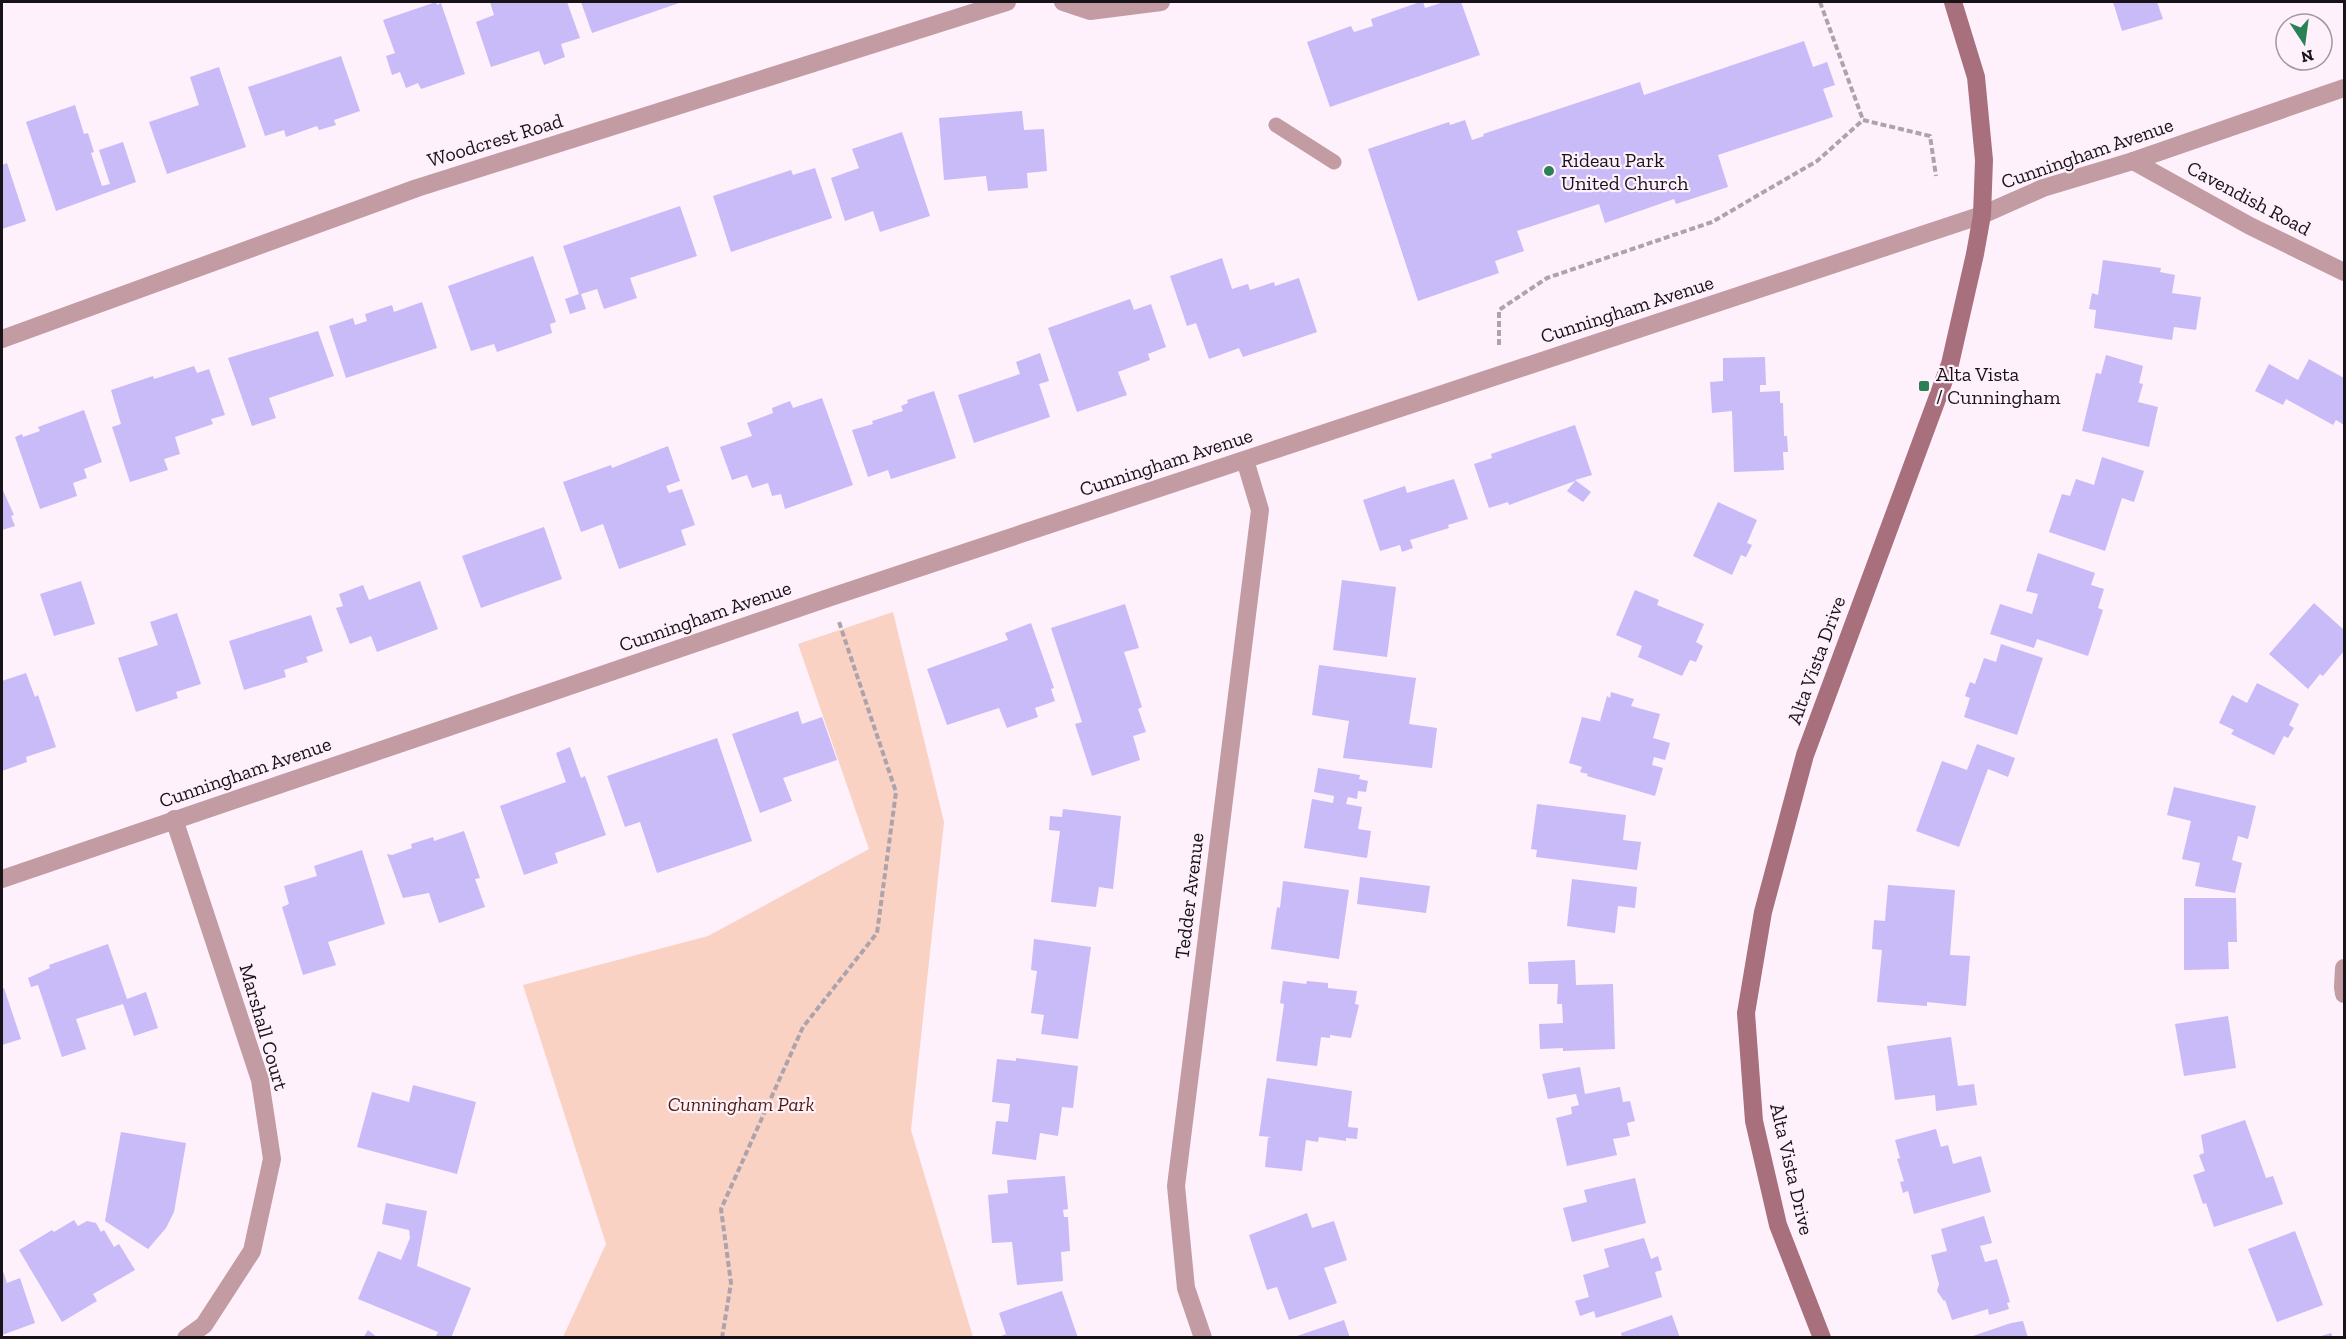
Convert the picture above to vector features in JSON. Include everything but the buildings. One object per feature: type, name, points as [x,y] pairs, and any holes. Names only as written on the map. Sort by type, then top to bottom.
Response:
[{"type":"street","name":"Woodcrest Road","points":[[2,339],[417,188],[1007,2]]},
{"type":"street","points":[[1062,2],[1090,10],[1161,2]]},
{"type":"street","name":"Alta Vista Drive","points":[[1822,1338],[1778,1225],[1754,1121],[1746,1013],[1763,912],[1805,755],[1950,364],[1982,215],[1984,160],[1976,77],[1953,2]]},
{"type":"street","name":"Cunningham Avenue","points":[[2,879],[831,597],[1982,215],[2043,188],[2133,161],[2344,88]]},
{"type":"street","name":"Cavendish Road","points":[[2133,161],[2250,226],[2344,272]]},
{"type":"street","name":"Tedder Avenue","points":[[1203,1338],[1186,1288],[1176,1186],[1260,510],[1245,460]]},
{"type":"street","name":"Marshall Court","points":[[174,819],[260,1080],[272,1159],[252,1251],[204,1325],[186,1338]]},
{"type":"street","points":[[2344,968],[2344,994]]},
{"type":"lane","points":[[1276,125],[1334,162]]},
{"type":"path","points":[[1821,2],[1863,120]]},
{"type":"path","points":[[1863,120],[1930,136],[1936,176]]},
{"type":"path","points":[[1499,375],[1499,310],[1547,278],[1712,222],[1817,161],[1863,120]]},
{"type":"path","points":[[722,1338],[730,1283],[721,1209],[803,1027],[877,933],[896,792],[831,597]]},
{"type":"green space","name":"Cunningham Park","points":[[893,612],[944,822],[911,1130],[973,1337],[563,1337],[606,1244],[523,985],[708,936],[869,849],[798,644]]},
{"type":"place","name":"Rideau Park United Church","points":[[1549,171]]},
{"type":"place","name":"Alta Vista / Cunningham","points":[[1924,386]]}]
